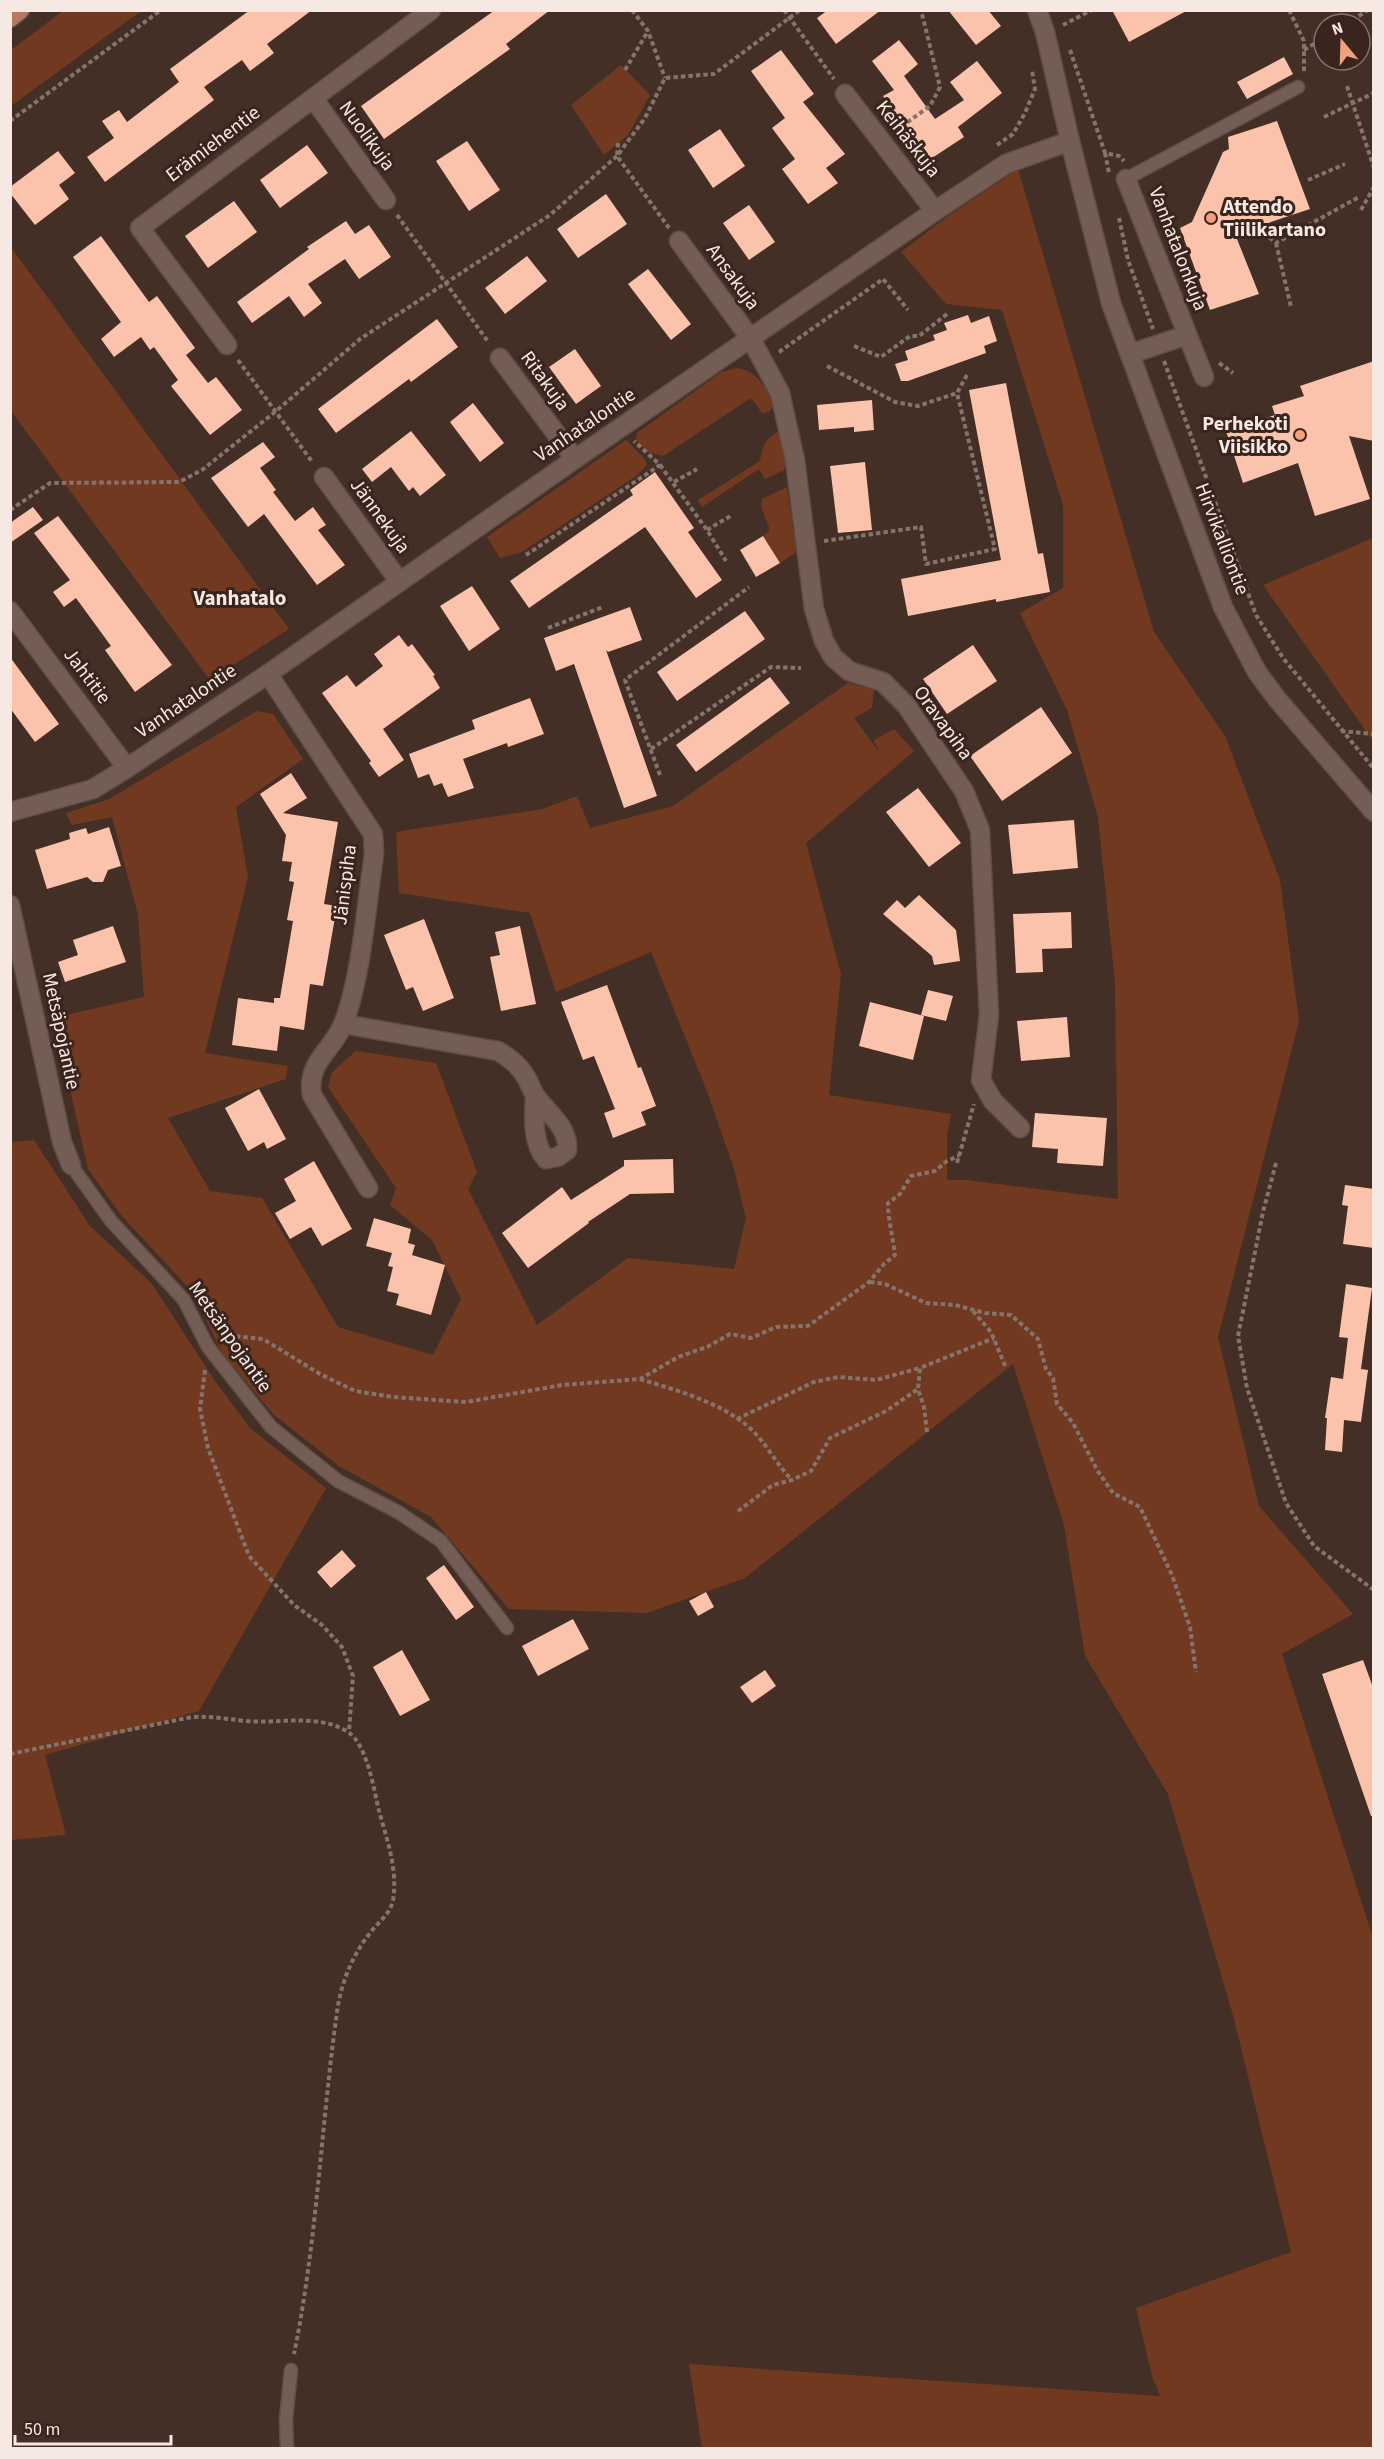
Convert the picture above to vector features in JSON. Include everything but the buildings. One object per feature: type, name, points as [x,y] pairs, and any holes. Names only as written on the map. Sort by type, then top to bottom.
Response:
[{"type":"main road","points":[[10,18],[20,10]]},
{"type":"street","name":"Erämiehentie","points":[[227,345],[140,228],[432,10]]},
{"type":"street","points":[[1037,10],[1045,32],[1070,141]]},
{"type":"street","name":"Keihäskuja","points":[[845,94],[935,211]]},
{"type":"street","name":"Nuolikuja","points":[[313,98],[386,200]]},
{"type":"street","name":"Vanhatalontie","points":[[10,812],[93,789],[127,768],[268,674],[574,459],[935,211],[1006,164],[1070,141]]},
{"type":"street","name":"Hirvikalliontie","points":[[1070,141],[1111,303],[1223,607],[1257,672],[1277,699],[1374,812]]},
{"type":"street","name":"Vanhatalonkuja","points":[[1118,177],[1204,377]]},
{"type":"street","name":"Ansakuja","points":[[679,241],[751,339]]},
{"type":"street","name":"Vanhatalonkuja","points":[[1130,354],[1187,335]]},
{"type":"street","name":"Oravapiha","points":[[751,339],[783,402],[795,460],[814,609],[824,641],[833,657],[849,671],[883,682],[906,705],[964,791],[980,830],[988,1015],[981,1080]]},
{"type":"street","name":"Ritakuja","points":[[500,358],[574,459]]},
{"type":"street","name":"Jännekuja","points":[[324,477],[399,581]]},
{"type":"street","name":"Jahtitie","points":[[10,611],[127,768]]},
{"type":"street","name":"Jänispiha","points":[[268,674],[373,834],[374,855],[353,989],[343,1024],[315,1065],[309,1082],[312,1095],[368,1188]]},
{"type":"street","name":"Metsäpojantie","points":[[10,905],[62,1142],[71,1165]]},
{"type":"street","points":[[343,1024],[498,1051],[512,1059],[525,1076],[535,1096]]},
{"type":"street","points":[[981,1080],[993,1101],[1020,1128]]},
{"type":"lane","points":[[1118,177],[1301,82]]},
{"type":"lane","name":"Metsänpojantie","points":[[71,1165],[111,1221],[184,1300],[206,1344],[271,1427],[339,1481],[398,1512],[441,1541],[507,1628]]},
{"type":"lane","points":[[287,2448],[286,2419],[291,2370]]},
{"type":"path","points":[[10,121],[161,10]]},
{"type":"path","points":[[10,510],[50,483],[179,482],[202,470],[275,412],[360,339],[550,215],[617,156],[645,118],[665,78],[648,31],[632,10]]},
{"type":"path","points":[[784,10],[845,94]]},
{"type":"path","points":[[665,78],[714,74],[800,10]]},
{"type":"path","points":[[1062,26],[1092,10]]},
{"type":"path","points":[[1289,10],[1304,41],[1301,82]]},
{"type":"path","points":[[881,140],[930,106],[940,87],[922,14]]},
{"type":"path","points":[[625,70],[648,31]]},
{"type":"path","points":[[1304,50],[1312,45]]},
{"type":"path","points":[[1347,86],[1374,168]]},
{"type":"path","points":[[1324,117],[1374,93]]},
{"type":"path","points":[[618,143],[617,156],[679,241]]},
{"type":"path","points":[[1105,153],[1118,177]]},
{"type":"path","points":[[1308,180],[1345,164]]},
{"type":"path","points":[[1361,210],[1374,187]]},
{"type":"path","points":[[1275,243],[1359,197]]},
{"type":"path","points":[[386,200],[500,358]]},
{"type":"path","points":[[1116,207],[1128,260],[1256,615],[1282,658],[1340,731],[1374,769]]},
{"type":"path","points":[[1252,223],[1275,243],[1291,306]]},
{"type":"path","points":[[764,362],[883,279],[908,309]]},
{"type":"path","points":[[854,346],[881,357],[910,336],[919,336],[947,314]]},
{"type":"path","points":[[227,345],[324,477]]},
{"type":"path","points":[[826,366],[895,402],[918,406],[957,393]]},
{"type":"path","points":[[806,544],[921,527],[926,564],[994,549],[957,393],[968,373]]},
{"type":"path","points":[[621,428],[660,465],[674,482],[726,561]]},
{"type":"path","points":[[526,555],[660,465]]},
{"type":"path","points":[[674,482],[697,469]]},
{"type":"path","points":[[707,530],[732,515]]},
{"type":"path","points":[[660,775],[625,680],[679,637],[749,587]]},
{"type":"path","points":[[548,628],[603,607]]},
{"type":"path","points":[[651,749],[771,667],[801,668]]},
{"type":"path","points":[[1340,731],[1374,734]]},
{"type":"path","points":[[957,1163],[981,1080]]},
{"type":"path","points":[[640,1379],[730,1334],[751,1338],[776,1327],[808,1326],[869,1282],[895,1255],[888,1221],[888,1203],[900,1194],[911,1176],[935,1171],[947,1161],[959,1156]]},
{"type":"path","points":[[1276,1163],[1263,1212],[1238,1336],[1247,1388],[1286,1503],[1314,1546],[1374,1590]]},
{"type":"path","points":[[869,1282],[885,1284],[926,1303],[955,1305],[1011,1316],[1038,1339],[1046,1369],[1053,1378],[1057,1404],[1073,1423],[1096,1470],[1113,1493],[1140,1508],[1172,1575],[1190,1627],[1196,1672]]},
{"type":"path","points":[[972,1310],[991,1332],[1006,1368]]},
{"type":"path","points":[[349,1732],[353,1676],[342,1647],[322,1625],[294,1605],[249,1556],[208,1448],[200,1409],[206,1344],[234,1336],[263,1339],[341,1385],[355,1391],[393,1397],[466,1402],[562,1385],[640,1379],[699,1399],[737,1419],[752,1430],[792,1480]]},
{"type":"path","points":[[737,1419],[814,1382],[838,1377],[876,1380],[920,1368],[994,1338]]},
{"type":"path","points":[[920,1368],[918,1389],[924,1407],[927,1432]]},
{"type":"path","points":[[738,1511],[773,1485],[792,1480],[811,1471],[831,1438],[886,1411],[918,1389]]},
{"type":"path","points":[[10,1754],[213,1715],[246,1721],[318,1721],[349,1732],[363,1750],[393,1870],[393,1901],[385,1918],[370,1933],[350,1964],[339,2000],[328,2074],[309,2271],[291,2370]]},
{"type":"shaded area","points":[[63,11],[141,11],[11,106],[11,50]]},
{"type":"shaded area","points":[[621,65],[650,95],[628,135],[604,155],[571,105]]},
{"type":"shaded area","points":[[1018,169],[1154,632],[1225,736],[1280,880],[1299,1021],[1218,1337],[1259,1506],[1353,1614],[1282,1654],[1373,1938],[1373,2448],[702,2448],[689,2364],[1160,2396],[1152,2376],[1136,2308],[1291,2252],[1233,2015],[1168,1794],[1085,1656],[1064,1525],[1013,1364],[745,1578],[647,1613],[509,1609],[431,1517],[339,1466],[273,1414],[222,1353],[196,1299],[121,1215],[88,1169],[54,1018],[144,997],[138,915],[112,817],[72,825],[66,813],[109,799],[257,711],[273,714],[303,759],[236,807],[248,877],[205,1053],[288,1066],[286,1079],[168,1118],[210,1191],[262,1198],[338,1327],[433,1355],[461,1299],[432,1240],[390,1205],[396,1188],[328,1087],[332,1072],[356,1051],[436,1063],[477,1172],[468,1189],[537,1325],[628,1258],[734,1269],[746,1218],[734,1169],[708,1094],[651,952],[556,992],[530,913],[399,893],[396,832],[542,809],[577,796],[590,828],[673,806],[848,683],[874,690],[872,708],[854,718],[879,752],[874,740],[894,729],[914,751],[806,843],[841,974],[829,1095],[951,1114],[947,1136],[947,1180],[966,1180],[1118,1199],[1115,983],[1098,817],[1067,710],[1020,613],[1063,588],[1063,505],[1002,310],[946,304],[901,252],[948,216]]},
{"type":"shaded area","points":[[10,246],[289,629],[210,680],[11,411]]},
{"type":"shaded area","points":[[736,368],[754,375],[762,384],[774,401],[769,412],[762,413],[751,398],[663,456],[648,452],[636,441],[637,433],[721,372]]},
{"type":"shaded area","points":[[779,431],[787,466],[784,470],[765,479],[759,469],[702,507],[698,500],[760,461],[765,443]]},
{"type":"shaded area","points":[[626,440],[644,458],[647,465],[636,476],[522,552],[500,558],[487,537]]},
{"type":"shaded area","points":[[787,487],[796,549],[795,553],[780,563],[763,536],[770,530],[761,507],[762,499]]},
{"type":"shaded area","points":[[1373,538],[1373,741],[1263,585]]},
{"type":"shaded area","points":[[34,1140],[90,1226],[152,1284],[215,1381],[250,1428],[326,1488],[199,1711],[45,1755],[66,1835],[11,1840],[10,1142]]},
{"type":"place","name":"Attendo Tiilikartano","points":[[1211,218]]},
{"type":"place","name":"Perhekoti Viisikko","points":[[1300,435]]},
{"type":"district","name":"Vanhatalo","points":[[240,598]]}]
